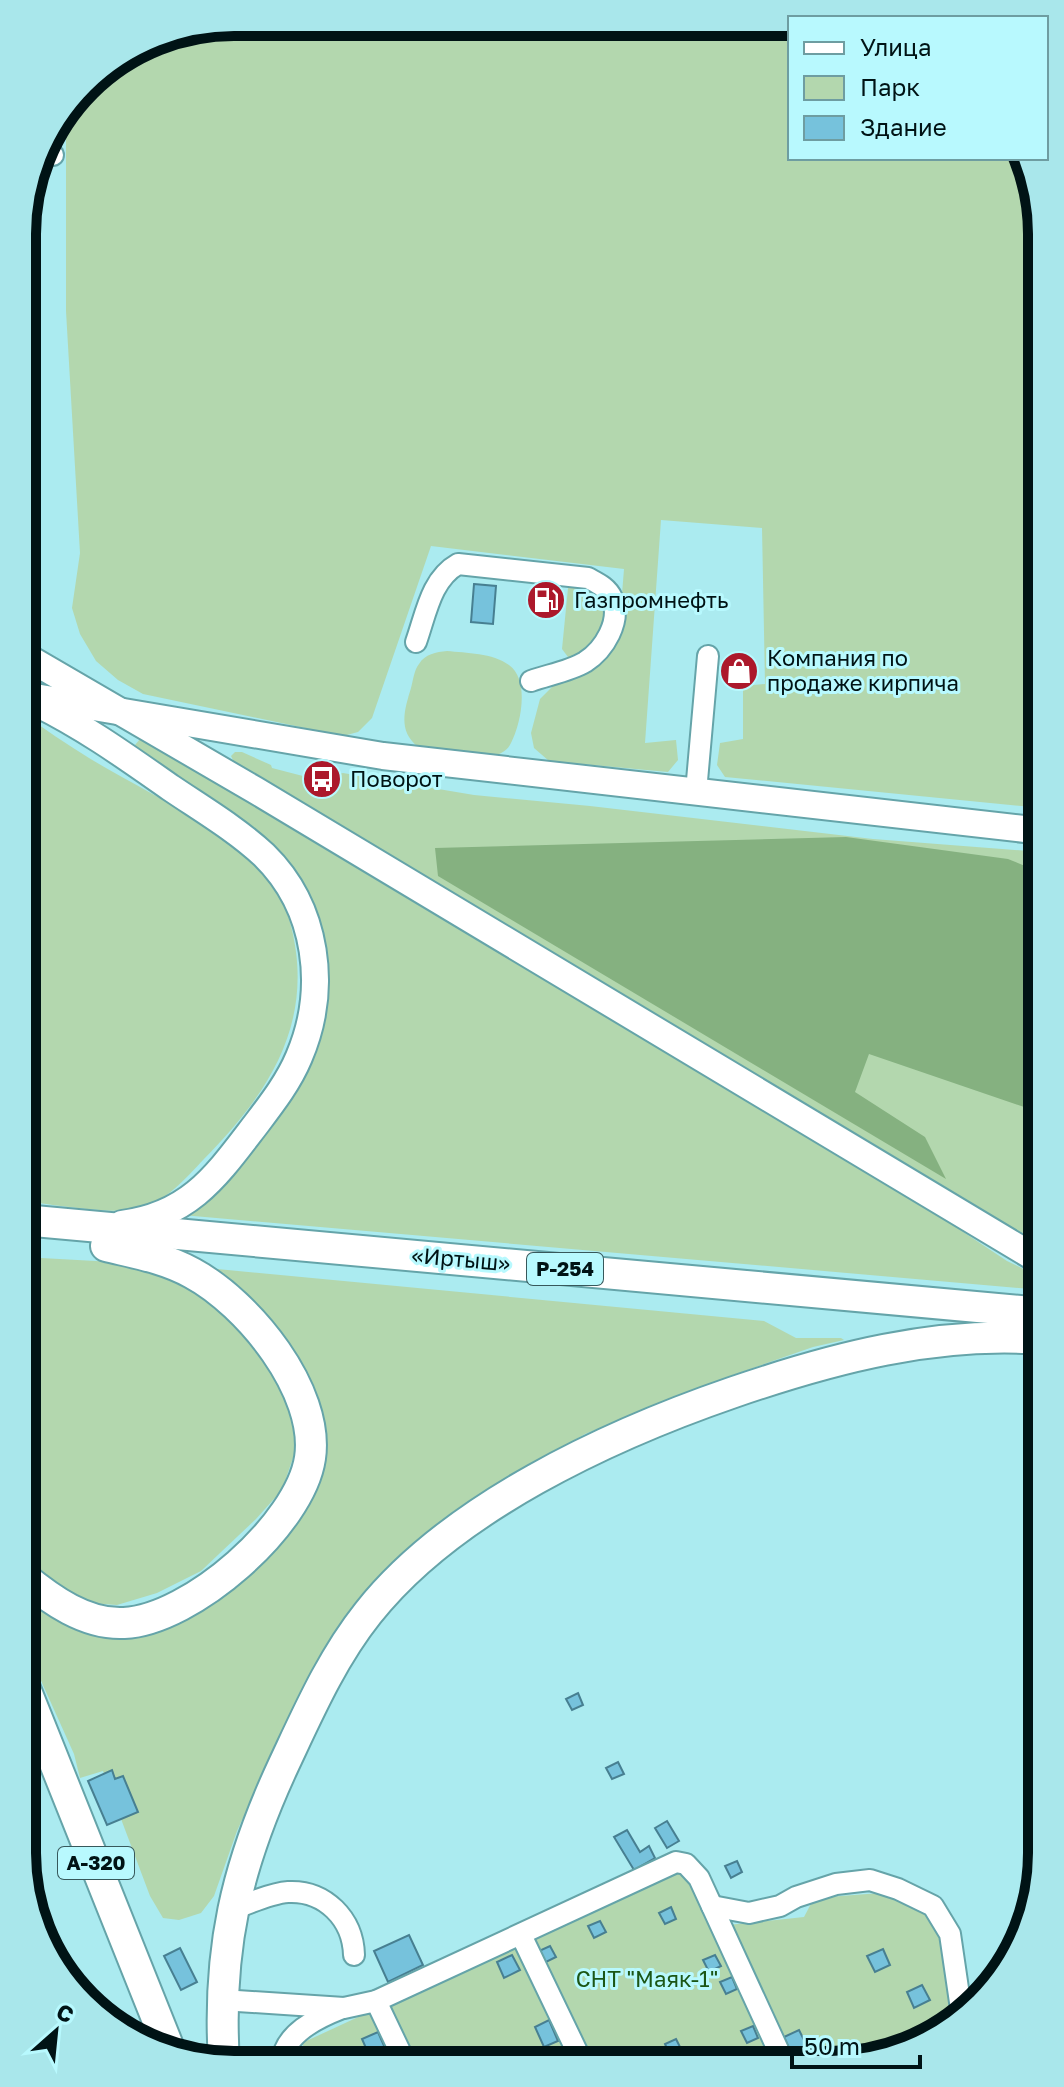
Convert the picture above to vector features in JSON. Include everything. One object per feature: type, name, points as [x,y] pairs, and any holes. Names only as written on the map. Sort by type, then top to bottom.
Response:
[{"type":"highway","name":"«Иртыш»","points":[[36,1223],[97,1236],[1028,1329]]},
{"type":"highway","name":"«Иртыш»","points":[[36,1238],[97,1236],[1028,1312]]},
{"type":"highway","points":[[36,1586],[67,1608],[103,1622],[140,1621],[161,1615],[197,1595],[242,1559],[280,1521],[292,1505],[307,1473],[311,1441],[304,1407],[287,1371],[254,1326],[218,1291],[194,1274],[97,1236]]},
{"type":"highway","points":[[224,2050],[222,2000],[232,1909],[245,1858],[267,1802],[314,1700],[338,1659],[367,1614],[388,1589],[421,1559],[535,1480],[605,1443],[672,1415],[769,1380],[864,1353],[910,1344],[1001,1336],[1028,1338]]},
{"type":"highway","name":"А-320","points":[[36,1716],[165,2038]]},
{"type":"highway","name":"А-320","points":[[36,1765],[164,2038]]},
{"type":"main road","points":[[36,663],[268,798],[1028,1254]]},
{"type":"main road","points":[[36,698],[383,756],[1028,829]]},
{"type":"main road","points":[[36,703],[83,729],[230,828],[265,856],[283,877],[303,912],[314,962],[312,1015],[299,1059],[278,1095],[227,1162],[186,1202],[160,1216],[117,1225],[97,1236]]},
{"type":"street","points":[[416,642],[434,590],[444,572],[458,564],[588,578],[603,586],[613,599],[613,622],[604,646],[583,663],[531,681]]},
{"type":"street","points":[[696,792],[708,656]]},
{"type":"street","points":[[285,2051],[301,2029],[319,2017],[376,2001],[676,1862],[693,1869],[779,2051]]},
{"type":"street","points":[[712,1906],[749,1913],[780,1906],[796,1897],[847,1882],[870,1880],[898,1889],[933,1906],[950,1934],[960,2002]]},
{"type":"street","points":[[232,1909],[288,1892],[320,1898],[336,1907],[354,1938],[354,1955]]},
{"type":"street","points":[[521,1935],[577,2051]]},
{"type":"street","points":[[222,2000],[344,2008]]},
{"type":"street","points":[[376,2001],[400,2051]]},
{"type":"green space","points":[[221,36],[788,36],[788,160],[1013,160],[1021,183],[1028,234],[1028,807],[725,777],[717,765],[720,743],[743,739],[743,686],[765,684],[762,528],[661,520],[645,743],[676,740],[678,760],[668,772],[549,761],[534,748],[531,733],[540,699],[620,619],[624,569],[431,546],[372,718],[358,732],[343,736],[143,694],[118,680],[96,661],[80,634],[72,608],[80,553],[66,311],[66,130],[104,85],[124,69],[158,51]]},
{"type":"green space","points":[[569,578],[585,584],[598,596],[604,620],[596,642],[575,658],[568,657],[562,649]]},
{"type":"green space","points":[[447,651],[495,658],[516,672],[521,691],[520,714],[511,743],[502,752],[491,757],[418,747],[407,734],[404,720],[416,669],[428,656]]},
{"type":"green space","points":[[36,723],[89,758],[189,815],[237,849],[275,889],[291,927],[296,952],[298,983],[287,1040],[276,1066],[244,1114],[165,1196],[137,1209],[98,1210],[36,1203]]},
{"type":"green space","points":[[140,739],[156,745],[912,1198],[1007,1261],[1028,1271],[1028,1289],[182,1215],[302,1074],[305,895],[139,753],[135,745]]},
{"type":"green space","points":[[242,752],[272,768],[326,782],[331,776],[343,773],[474,795],[873,839],[1028,851],[1028,1236],[959,1198],[250,772],[234,762],[231,756]]},
{"type":"green space","points":[[846,837],[1008,859],[1028,867],[1028,1107],[869,1054],[855,1092],[925,1137],[946,1179],[438,876],[435,848]]},
{"type":"green space","points":[[36,1258],[150,1264],[190,1282],[224,1312],[266,1365],[288,1402],[294,1430],[294,1455],[282,1490],[201,1571],[157,1593],[117,1605],[89,1603],[62,1591],[36,1571]]},
{"type":"green space","points":[[217,1269],[764,1321],[796,1338],[844,1340],[813,1347],[733,1375],[585,1434],[464,1504],[389,1565],[361,1596],[327,1646],[295,1705],[237,1831],[214,1896],[201,1913],[179,1920],[163,1918],[150,1896],[103,1771],[80,1778],[74,1754],[36,1670],[36,1607],[68,1625],[106,1635],[224,1585],[322,1447]]},
{"type":"green space","name":"СНТ \"Маяк-1\"","points":[[683,1870],[728,1925],[804,1917],[814,1898],[894,1892],[943,1917],[957,2004],[917,2031],[868,2047],[843,2051],[306,2051],[302,2043]]},
{"type":"building","points":[[474,584],[496,586],[493,624],[471,622]]},
{"type":"building","name":"Газпромнефть","points":[[536,585],[559,588],[556,614],[533,612]]},
{"type":"building","points":[[578,1693],[583,1705],[572,1710],[566,1699]]},
{"type":"building","points":[[618,1762],[624,1774],[612,1779],[606,1768]]},
{"type":"building","points":[[112,1770],[115,1779],[123,1776],[138,1812],[107,1825],[88,1781]]},
{"type":"building","points":[[667,1821],[679,1841],[667,1848],[655,1828]]},
{"type":"building","points":[[627,1830],[640,1852],[649,1846],[655,1858],[634,1870],[614,1837]]},
{"type":"building","points":[[737,1861],[742,1872],[731,1878],[725,1866]]},
{"type":"building","points":[[671,1907],[676,1919],[665,1924],[659,1913]]},
{"type":"building","points":[[600,1921],[606,1932],[594,1938],[588,1926]]},
{"type":"building","points":[[409,1935],[423,1965],[388,1982],[374,1951]]},
{"type":"building","points":[[550,1946],[556,1957],[544,1963],[539,1951]]},
{"type":"building","points":[[180,1948],[197,1982],[181,1990],[164,1956]]},
{"type":"building","points":[[883,1949],[890,1965],[875,1972],[867,1956]]},
{"type":"building","points":[[512,1955],[520,1970],[504,1978],[497,1962]]},
{"type":"building","points":[[715,1955],[721,1966],[709,1972],[703,1960]]},
{"type":"building","points":[[732,1977],[737,1989],[726,1994],[720,1982]]},
{"type":"building","points":[[922,1985],[930,2000],[914,2008],[907,1992]]},
{"type":"building","points":[[549,2020],[558,2041],[544,2047],[535,2027]]},
{"type":"building","points":[[753,2026],[758,2038],[747,2043],[741,2031]]},
{"type":"building","points":[[799,2030],[807,2046],[790,2051],[784,2037]]},
{"type":"building","points":[[378,2032],[385,2048],[367,2051],[362,2039]]},
{"type":"building","points":[[676,2039],[682,2051],[668,2051],[665,2044]]},
{"type":"place","name":"Газпромнефть","points":[[546,600]]},
{"type":"place","name":"Компания по продаже кирпича","points":[[739,671]]},
{"type":"place","name":"Поворот","points":[[322,779]]}]
